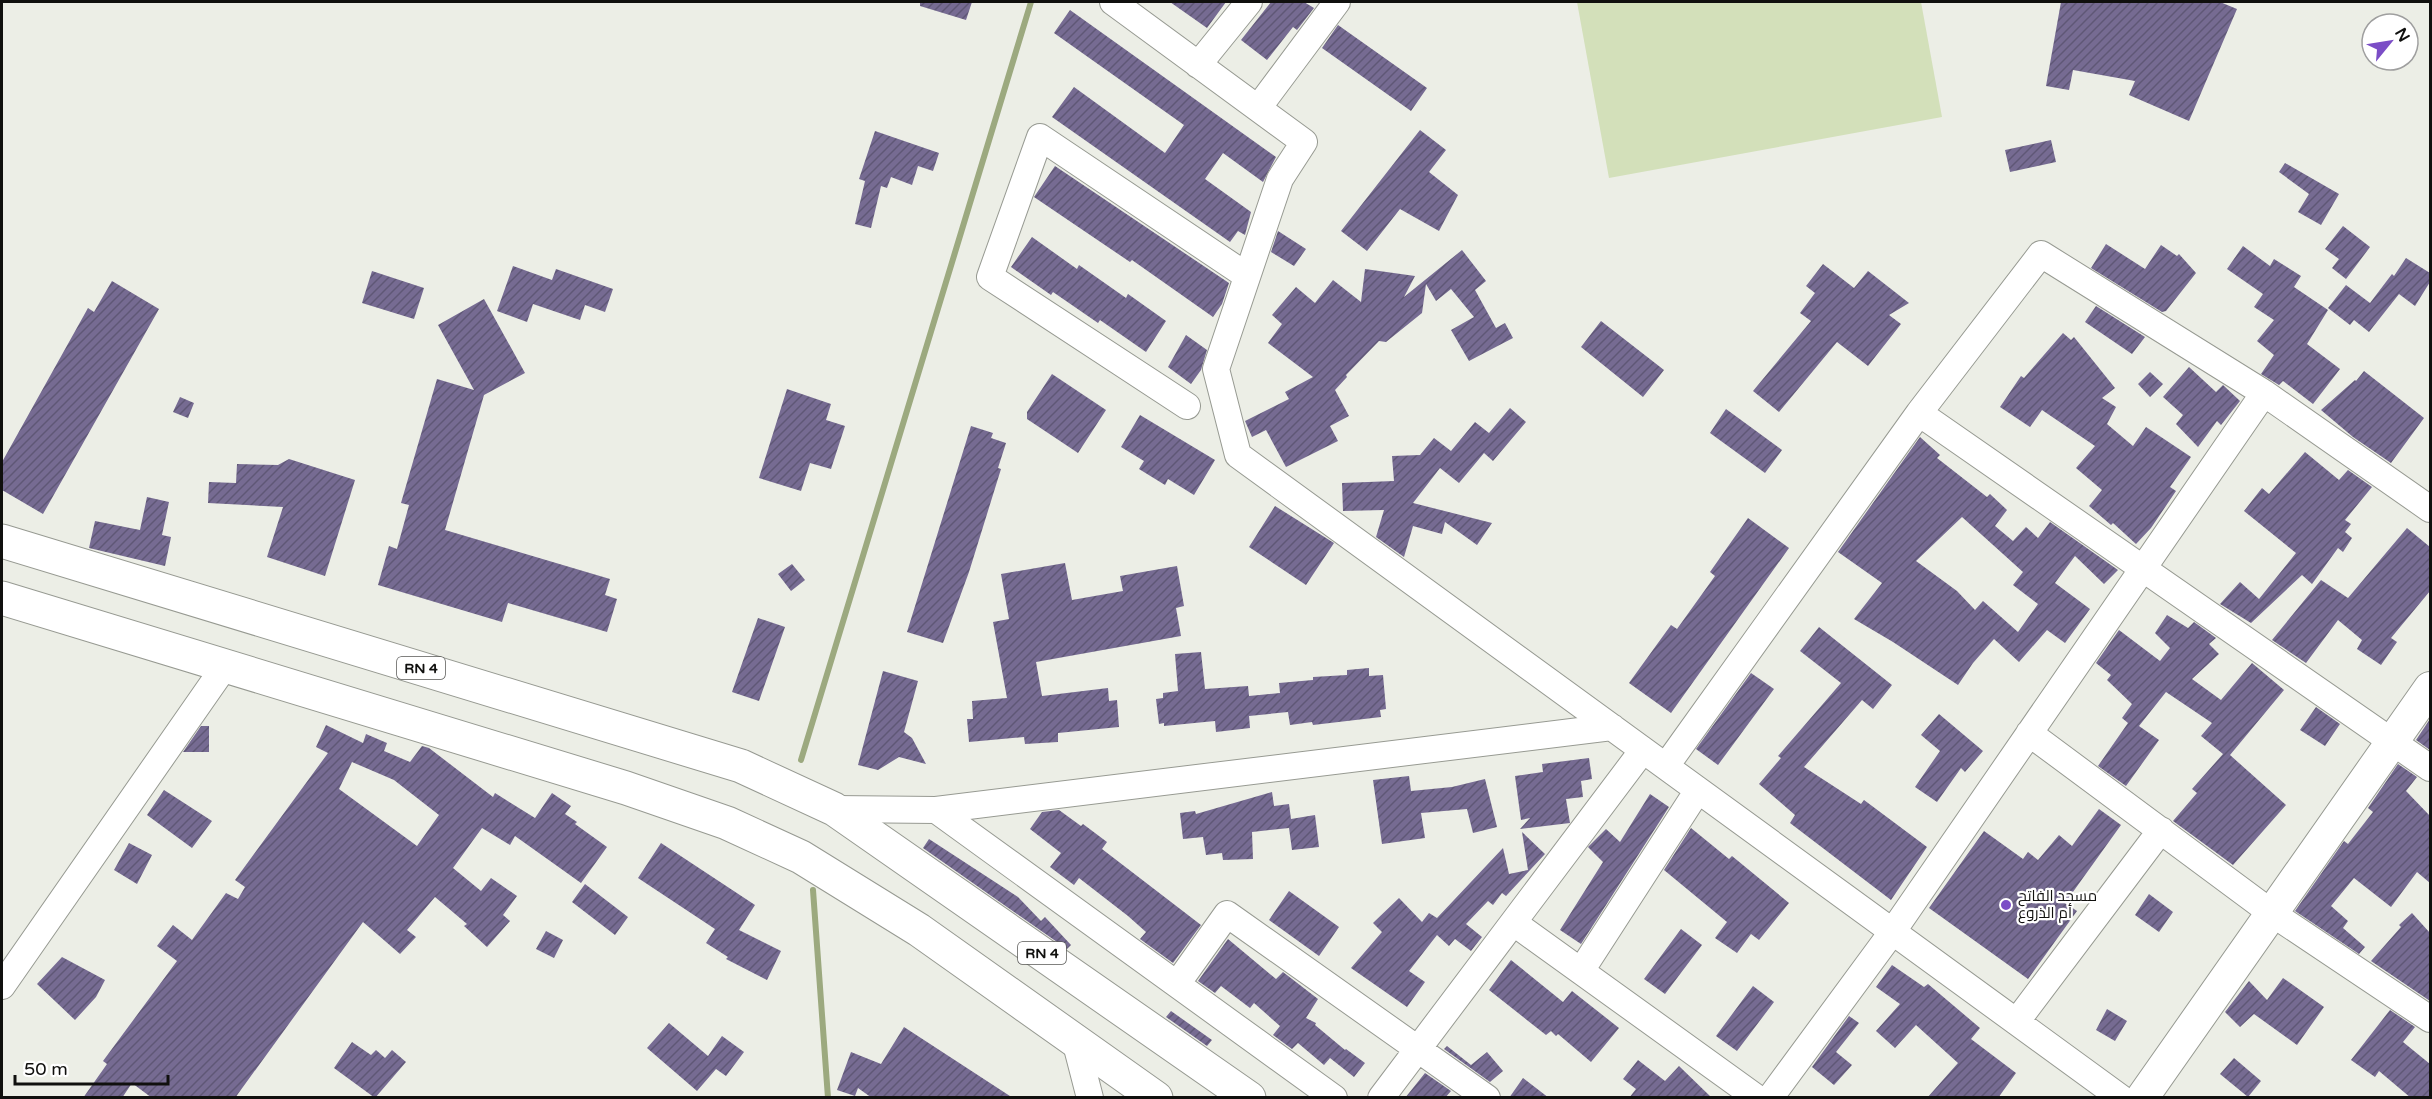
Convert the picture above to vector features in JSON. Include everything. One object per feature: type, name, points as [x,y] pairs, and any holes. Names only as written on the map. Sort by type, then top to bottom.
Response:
[{"type":"highway","name":"RN 4","points":[[2,541],[741,766],[834,808],[1249,1098]]},
{"type":"highway","points":[[2,598],[627,788],[727,823],[801,857],[890,912],[1156,1098]]},
{"type":"main road","points":[[2142,1098],[2430,688]]},
{"type":"street","points":[[1113,2],[1304,142],[1280,179],[1216,369],[1238,455],[2121,1098]]},
{"type":"street","points":[[1198,65],[1249,2]]},
{"type":"street","points":[[1257,108],[1337,2]]},
{"type":"street","points":[[1187,406],[990,277],[1040,137],[1247,276]]},
{"type":"street","points":[[1666,766],[1919,413],[2041,254],[2264,393],[2430,509]]},
{"type":"street","points":[[1770,1098],[1893,931],[2264,393]]},
{"type":"street","points":[[1919,413],[2430,768]]},
{"type":"street","points":[[2,986],[225,666]]},
{"type":"street","points":[[834,808],[936,810],[1612,727]]},
{"type":"street","points":[[2029,733],[2273,914],[2430,1019]]},
{"type":"street","points":[[1381,1098],[1643,750]]},
{"type":"street","points":[[1581,971],[1698,790]]},
{"type":"street","points":[[936,810],[1334,1098]]},
{"type":"street","points":[[2017,1022],[2161,830]]},
{"type":"street","points":[[1177,984],[1227,914],[1487,1098]]},
{"type":"street","points":[[1514,923],[1757,1098]]},
{"type":"street","points":[[1075,1040],[1090,1098]]},
{"type":"green space","points":[[1577,2],[1921,2],[1942,117],[1609,178]]},
{"type":"building","points":[[920,2],[972,2],[966,20],[920,6]]},
{"type":"building","points":[[1170,2],[1226,2],[1207,28]]},
{"type":"building","points":[[1271,2],[1304,2],[1314,8],[1297,30],[1293,27],[1267,60],[1241,40]]},
{"type":"building","points":[[2061,2],[2220,2],[2237,9],[2189,121],[2129,95],[2135,81],[2073,70],[2069,90],[2046,86]]},
{"type":"building","points":[[1070,10],[1276,157],[1263,182],[1223,153],[1205,179],[1251,212],[1245,235],[1238,231],[1230,242],[1052,117],[1074,87],[1165,153],[1184,125],[1054,33]]},
{"type":"building","points":[[1338,25],[1427,88],[1411,111],[1322,48]]},
{"type":"building","points":[[1420,130],[1446,150],[1429,172],[1458,195],[1439,231],[1400,209],[1367,251],[1341,231]]},
{"type":"building","points":[[875,131],[939,153],[933,171],[918,166],[912,185],[891,177],[887,188],[881,186],[871,228],[855,224],[865,181],[859,179]]},
{"type":"building","points":[[2051,140],[2056,162],[2010,172],[2005,150]]},
{"type":"building","points":[[2285,163],[2339,194],[2321,225],[2298,212],[2309,194],[2279,172]]},
{"type":"building","points":[[1055,166],[1229,283],[1222,304],[1213,317],[1132,260],[1130,262],[1034,197]]},
{"type":"building","points":[[2343,226],[2370,247],[2346,279],[2332,268],[2339,259],[2325,249]]},
{"type":"building","points":[[1278,231],[1306,249],[1294,266],[1271,252]]},
{"type":"building","points":[[1032,237],[1077,269],[1079,265],[1126,298],[1128,294],[1166,321],[1146,352],[1100,320],[1098,323],[1053,292],[1051,295],[1011,267]]},
{"type":"building","points":[[2106,244],[2145,269],[2161,245],[2177,256],[2179,254],[2196,273],[2166,311],[2162,312],[2091,268]]},
{"type":"building","points":[[2243,246],[2270,266],[2274,259],[2301,276],[2294,287],[2328,310],[2307,344],[2340,369],[2313,404],[2283,381],[2279,385],[2261,374],[2274,355],[2257,341],[2274,320],[2254,307],[2263,294],[2227,269]]},
{"type":"building","points":[[1462,250],[1486,281],[1475,290],[1496,328],[1505,323],[1513,338],[1469,361],[1451,330],[1474,317],[1451,289],[1436,301],[1426,284],[1422,313],[1386,342],[1379,341],[1346,375],[1347,377],[1335,390],[1349,416],[1330,426],[1338,441],[1286,467],[1266,430],[1252,437],[1245,421],[1289,399],[1285,392],[1313,377],[1268,343],[1282,324],[1272,315],[1296,287],[1315,303],[1333,280],[1361,302],[1365,269],[1415,276],[1404,297]]},
{"type":"building","points":[[2406,258],[2430,273],[2430,282],[2415,306],[2399,294],[2369,332],[2354,320],[2350,325],[2328,308],[2346,285],[2370,303],[2392,274],[2394,276]]},
{"type":"building","points":[[1823,264],[1854,288],[1868,271],[1909,303],[1889,315],[1901,324],[1868,366],[1837,342],[1779,412],[1753,391],[1811,321],[1800,313],[1815,293],[1806,286]]},
{"type":"building","points":[[513,266],[552,280],[556,269],[613,289],[605,312],[585,305],[580,320],[533,304],[527,322],[497,311]]},
{"type":"building","points":[[372,271],[424,288],[414,319],[362,303]]},
{"type":"building","points":[[112,281],[159,309],[43,514],[2,490],[2,462],[88,308],[94,312]]},
{"type":"building","points":[[484,299],[525,373],[484,395],[445,530],[610,579],[605,595],[617,599],[607,632],[508,603],[502,622],[378,585],[389,546],[397,549],[409,505],[401,503],[437,379],[474,390],[438,325]]},
{"type":"building","points":[[2096,306],[2145,337],[2132,354],[2085,322]]},
{"type":"building","points":[[1601,321],[1664,370],[1643,397],[1581,347]]},
{"type":"building","points":[[2063,333],[2071,340],[2074,337],[2115,388],[2102,398],[2116,407],[2107,424],[2133,446],[2146,427],[2191,457],[2170,487],[2176,491],[2151,528],[2136,544],[2113,523],[2111,525],[2089,506],[2102,490],[2076,468],[2095,446],[2042,410],[2030,427],[2000,407],[2021,376],[2024,378]]},
{"type":"building","points":[[1186,335],[1207,350],[1201,370],[1191,384],[1168,367]]},
{"type":"building","points":[[2189,367],[2216,392],[2223,385],[2240,401],[2221,425],[2217,421],[2198,447],[2176,424],[2183,415],[2163,397]]},
{"type":"building","points":[[2364,371],[2424,418],[2391,463],[2353,437],[2321,410],[2356,381]]},
{"type":"building","points":[[2150,372],[2163,384],[2150,397],[2138,384]]},
{"type":"building","points":[[1052,374],[1106,410],[1078,453],[1027,419],[1027,412]]},
{"type":"building","points":[[787,389],[831,404],[826,420],[845,426],[831,469],[810,463],[801,491],[759,478]]},
{"type":"building","points":[[180,397],[194,403],[188,418],[173,412]]},
{"type":"building","points":[[1510,408],[1526,422],[1493,461],[1484,453],[1459,483],[1440,468],[1413,503],[1492,523],[1477,545],[1445,522],[1442,534],[1413,526],[1404,557],[1376,537],[1384,510],[1343,511],[1342,483],[1394,481],[1392,456],[1420,455],[1434,438],[1451,451],[1475,422],[1489,433]]},
{"type":"building","points":[[1726,409],[1782,450],[1765,473],[1710,433]]},
{"type":"building","points":[[1140,415],[1215,460],[1194,495],[1168,479],[1165,485],[1139,469],[1144,461],[1121,447]]},
{"type":"building","points":[[971,426],[993,433],[991,438],[1006,443],[998,468],[1001,469],[969,572],[943,643],[907,632]]},
{"type":"building","points":[[1920,437],[1940,455],[1937,458],[1987,497],[1990,494],[2007,510],[1995,526],[2013,541],[2026,527],[2038,538],[2050,522],[2118,570],[2104,584],[2075,556],[2055,583],[2090,609],[2065,643],[2047,630],[2019,662],[1994,639],[1958,685],[1854,619],[1882,583],[1838,552]],"holes":[[[1962,517],[2023,572],[2013,585],[2038,604],[2018,632],[1983,601],[1975,610],[1957,591],[1916,561]]]},
{"type":"building","points":[[2305,452],[2339,480],[2348,470],[2372,487],[2345,520],[2351,524],[2345,532],[2352,538],[2343,552],[2338,548],[2312,584],[2302,575],[2251,623],[2220,604],[2240,582],[2259,599],[2296,553],[2244,511],[2262,488],[2269,494]]},
{"type":"building","points":[[289,459],[355,480],[325,576],[267,557],[283,507],[208,503],[209,482],[236,483],[237,464],[278,465]]},
{"type":"building","points":[[147,497],[169,502],[162,535],[171,537],[165,566],[89,548],[95,521],[140,530]]},
{"type":"building","points":[[1275,506],[1334,543],[1306,585],[1249,547]]},
{"type":"building","points":[[1748,518],[1789,548],[1671,713],[1629,683],[1671,625],[1677,629],[1715,576],[1710,572]]},
{"type":"building","points":[[2407,528],[2430,547],[2430,591],[2391,638],[2397,642],[2381,665],[2357,649],[2362,640],[2338,620],[2306,663],[2272,640],[2321,580],[2348,598]]},
{"type":"building","points":[[1065,563],[1072,600],[1123,591],[1120,576],[1177,566],[1184,606],[1176,608],[1181,636],[1036,662],[1042,696],[1108,688],[1109,701],[1117,700],[1119,727],[1058,733],[1058,742],[1025,744],[1024,737],[969,742],[967,719],[973,719],[972,701],[1007,698],[993,622],[1009,619],[1001,574]]},
{"type":"building","points":[[792,564],[805,580],[791,591],[778,574]]},
{"type":"building","points":[[2167,615],[2188,628],[2194,622],[2216,638],[2209,644],[2219,654],[2192,679],[2221,700],[2252,663],[2284,690],[2230,755],[2286,805],[2233,865],[2173,821],[2197,793],[2192,789],[2223,754],[2201,736],[2212,723],[2166,692],[2139,726],[2159,740],[2126,786],[2098,766],[2128,723],[2122,718],[2132,704],[2107,680],[2111,675],[2096,663],[2119,630],[2160,661],[2170,648],[2155,633]]},
{"type":"building","points":[[758,618],[785,627],[759,701],[732,692]]},
{"type":"building","points":[[1819,627],[1892,685],[1873,709],[1862,700],[1804,767],[1861,804],[1864,800],[1927,847],[1891,900],[1790,823],[1795,815],[1759,784],[1781,758],[1778,756],[1841,683],[1800,651]]},
{"type":"building","points":[[1201,652],[1205,689],[1248,686],[1249,696],[1280,693],[1279,683],[1313,680],[1313,677],[1347,675],[1347,670],[1369,668],[1369,676],[1383,675],[1386,709],[1380,710],[1381,717],[1313,725],[1312,722],[1290,725],[1288,712],[1249,716],[1250,728],[1216,732],[1215,721],[1164,726],[1164,723],[1159,724],[1156,699],[1163,698],[1163,693],[1178,691],[1175,654]]},
{"type":"building","points":[[883,671],[918,681],[904,732],[912,738],[926,764],[899,757],[878,770],[858,765]]},
{"type":"building","points":[[1751,673],[1774,689],[1718,765],[1696,749]]},
{"type":"building","points":[[2316,707],[2340,724],[2325,746],[2300,730]]},
{"type":"building","points":[[1939,714],[1983,751],[1965,772],[1961,768],[1937,802],[1915,787],[1940,751],[1921,735]]},
{"type":"building","points":[[2430,719],[2430,750],[2416,740]]},
{"type":"building","points":[[326,725],[363,743],[366,734],[387,743],[384,751],[410,762],[422,746],[429,748],[493,797],[495,793],[535,818],[552,793],[571,806],[565,814],[577,822],[575,824],[607,847],[581,883],[515,836],[510,845],[482,828],[453,868],[481,891],[491,878],[517,896],[503,915],[510,921],[487,947],[464,926],[467,924],[435,897],[407,930],[416,937],[400,954],[363,922],[235,1098],[152,1098],[132,1083],[122,1098],[83,1098],[107,1064],[103,1061],[177,961],[157,946],[173,925],[192,940],[226,893],[238,899],[245,887],[235,880],[328,753],[316,747]],"holes":[[[352,762],[394,780],[439,815],[417,846],[339,789]]]},
{"type":"building","points":[[201,726],[209,726],[209,752],[183,752]]},
{"type":"building","points":[[1589,758],[1592,779],[1581,781],[1583,797],[1566,799],[1570,823],[1520,829],[1530,818],[1521,820],[1515,776],[1543,772],[1542,764]]},
{"type":"building","points":[[2398,764],[2417,777],[2406,791],[2430,816],[2430,883],[2417,872],[2391,907],[2354,878],[2331,906],[2348,921],[2343,928],[2365,947],[2359,954],[2295,911],[2344,841],[2348,844],[2373,812],[2368,808]]},
{"type":"building","points":[[1409,776],[1411,791],[1452,787],[1485,779],[1497,827],[1473,833],[1467,809],[1421,813],[1425,838],[1382,844],[1373,780]]},
{"type":"building","points":[[164,790],[212,821],[192,848],[147,815]]},
{"type":"building","points":[[1272,792],[1274,806],[1289,804],[1291,819],[1315,815],[1319,847],[1292,850],[1289,828],[1252,832],[1253,859],[1223,860],[1222,853],[1206,855],[1203,837],[1183,839],[1180,813],[1195,811],[1196,814]]},
{"type":"building","points":[[1650,794],[1669,807],[1581,944],[1560,930],[1603,862],[1588,847],[1606,829],[1620,842]]},
{"type":"building","name":"مسجد الفاتح أم الذروع","points":[[2099,809],[2121,825],[2065,903],[2077,911],[2028,979],[1929,908],[1984,831],[2023,859],[2028,852],[2038,860],[2059,835],[2072,846]]},
{"type":"building","points":[[1059,810],[1107,842],[1102,849],[1201,925],[1173,963],[1140,939],[1146,932],[1128,916],[1079,878],[1074,885],[1050,867],[1061,853],[1030,829],[1042,812]]},
{"type":"building","points":[[1691,828],[1729,859],[1732,856],[1789,903],[1759,940],[1751,934],[1737,953],[1715,938],[1727,922],[1664,870]]},
{"type":"building","points":[[1522,832],[1545,854],[1506,896],[1502,893],[1493,905],[1488,901],[1466,924],[1482,937],[1471,951],[1455,939],[1449,946],[1437,935],[1409,971],[1425,982],[1407,1007],[1351,968],[1382,932],[1373,923],[1399,898],[1422,922],[1429,913],[1437,918],[1503,848],[1509,874],[1528,870]]},
{"type":"building","points":[[929,839],[1018,897],[1041,921],[1045,917],[1071,945],[1067,949],[923,848]]},
{"type":"building","points":[[129,843],[152,855],[137,884],[114,870]]},
{"type":"building","points":[[661,843],[755,905],[739,930],[781,951],[767,980],[726,959],[728,957],[706,943],[715,929],[638,878]]},
{"type":"building","points":[[585,884],[628,917],[615,935],[572,902]]},
{"type":"building","points":[[1289,891],[1339,927],[1319,956],[1269,920]]},
{"type":"building","points":[[2149,894],[2173,912],[2159,932],[2135,915]]},
{"type":"building","points":[[2412,913],[2430,933],[2430,1001],[2371,961],[2401,927],[2399,925]]},
{"type":"building","points":[[1681,929],[1702,945],[1665,994],[1644,979]]},
{"type":"building","points":[[546,931],[563,940],[554,958],[536,949]]},
{"type":"building","points":[[1228,939],[1276,979],[1283,972],[1318,999],[1306,1018],[1316,1023],[1315,1025],[1345,1050],[1365,1063],[1354,1077],[1330,1058],[1324,1065],[1298,1043],[1292,1049],[1273,1035],[1280,1026],[1254,1003],[1250,1008],[1221,986],[1215,993],[1198,981]]},
{"type":"building","points":[[62,957],[105,980],[96,997],[75,1020],[37,984]]},
{"type":"building","points":[[1511,960],[1563,1002],[1572,991],[1619,1028],[1591,1062],[1558,1034],[1556,1036],[1551,1031],[1546,1035],[1489,990]]},
{"type":"building","points":[[1892,965],[1924,987],[1928,984],[1980,1028],[1971,1039],[2016,1073],[1998,1098],[1927,1098],[1958,1063],[1916,1025],[1895,1048],[1876,1031],[1900,1004],[1876,987]]},
{"type":"building","points":[[2283,978],[2324,1007],[2297,1045],[2254,1014],[2240,1027],[2225,1012],[2249,981],[2267,1000]]},
{"type":"building","points":[[1753,986],[1774,1002],[1737,1051],[1716,1036]]},
{"type":"building","points":[[2107,1009],[2127,1021],[2115,1041],[2096,1030]]},
{"type":"building","points":[[2390,1010],[2415,1027],[2403,1042],[2430,1064],[2430,1098],[2411,1098],[2379,1071],[2375,1077],[2351,1060]]},
{"type":"building","points":[[1171,1011],[1212,1040],[1207,1046],[1166,1017]]},
{"type":"building","points":[[1849,1016],[1859,1023],[1836,1052],[1852,1065],[1834,1085],[1812,1067]]},
{"type":"building","points":[[669,1023],[708,1056],[722,1036],[744,1052],[726,1076],[716,1069],[697,1091],[647,1048]]},
{"type":"building","points":[[904,1027],[1013,1098],[872,1098],[858,1088],[855,1096],[837,1090],[851,1052],[881,1064]]},
{"type":"building","points":[[352,1042],[371,1055],[376,1050],[385,1058],[392,1050],[406,1062],[375,1098],[334,1068]]},
{"type":"building","points":[[1447,1046],[1471,1065],[1487,1052],[1503,1071],[1490,1082],[1444,1049]]},
{"type":"building","points":[[2234,1058],[2261,1081],[2248,1097],[2220,1074]]},
{"type":"building","points":[[1638,1060],[1665,1081],[1679,1066],[1712,1098],[1629,1098],[1636,1089],[1623,1079]]},
{"type":"building","points":[[1425,1073],[1451,1091],[1445,1098],[1405,1098]]},
{"type":"building","points":[[1523,1078],[1549,1098],[1509,1098]]},
{"type":"waterway","points":[[801,760],[1031,2]]},
{"type":"waterway","points":[[813,890],[828,1098]]},
{"type":"place","name":"مسجد الفاتح أم الذروع","points":[[2006,905]]}]
